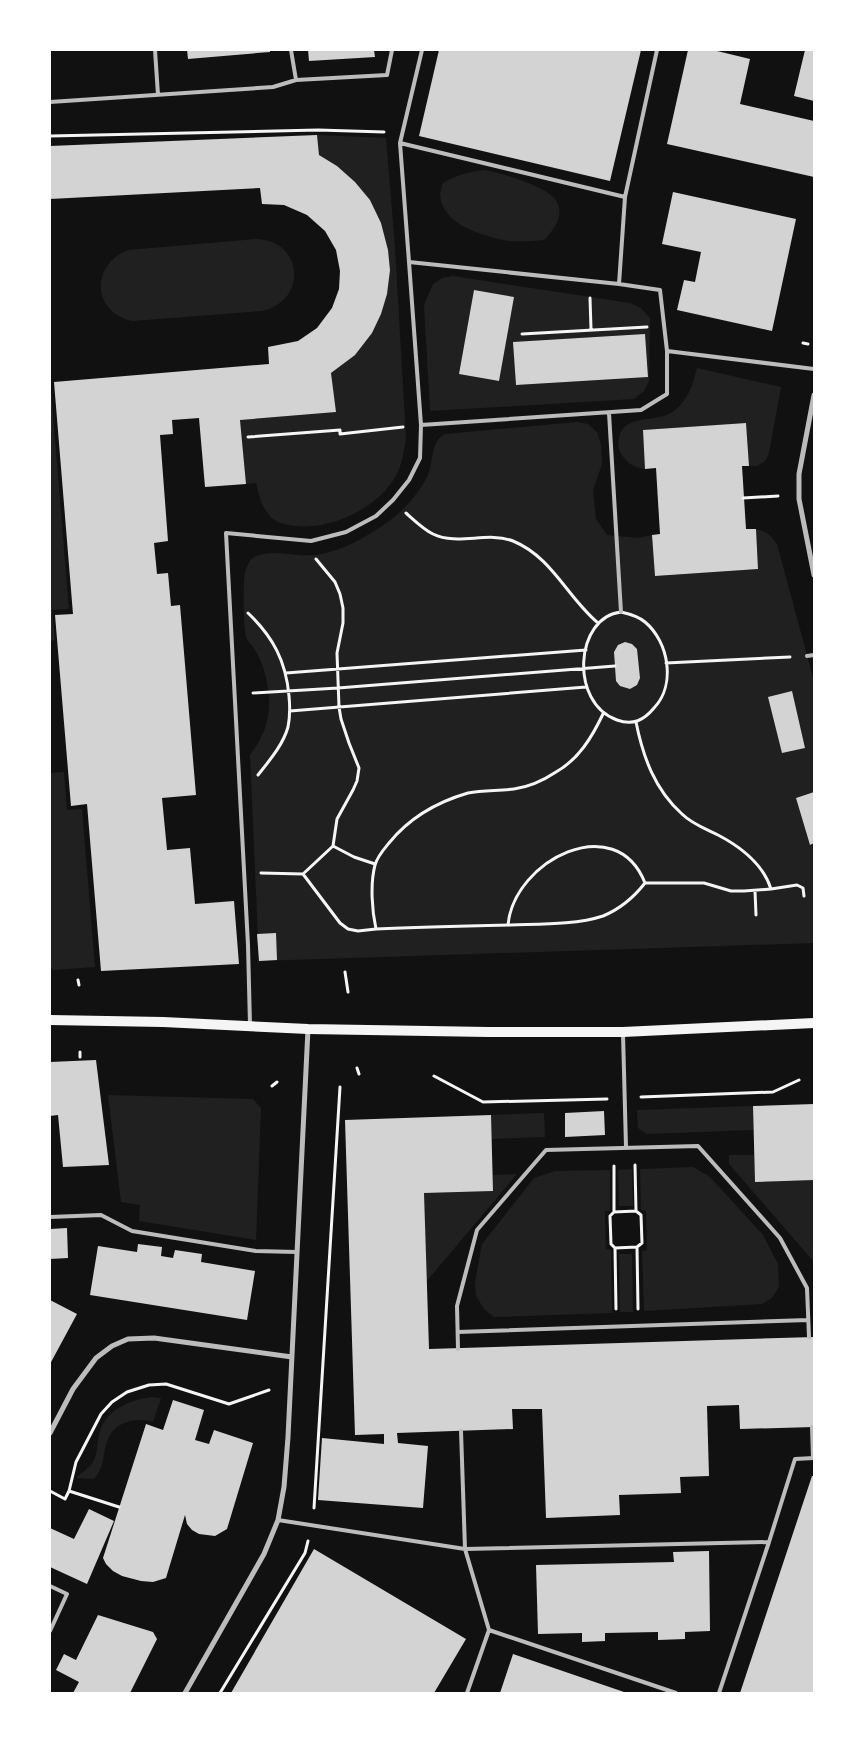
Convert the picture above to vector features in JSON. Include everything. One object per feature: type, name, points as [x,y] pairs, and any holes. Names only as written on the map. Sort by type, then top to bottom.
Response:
[{"type":"main road","points":[[50,1020],[250,1025],[308,1029],[488,1032],[623,1032],[814,1023]]},
{"type":"street","points":[[814,395],[799,474],[799,499],[814,575]]},
{"type":"street","points":[[185,1693],[264,1554],[278,1520],[284,1487],[292,1357],[308,1029]]},
{"type":"street","points":[[50,1433],[73,1389],[96,1358],[112,1346],[128,1339],[154,1338],[292,1357]]},
{"type":"lane","points":[[155,50],[158,95]]},
{"type":"lane","points":[[291,50],[296,80]]},
{"type":"lane","points":[[50,102],[273,87],[296,80],[387,76],[392,50]]},
{"type":"lane","points":[[250,1025],[240,785],[226,533],[311,541],[346,532],[376,516],[393,500],[409,480],[420,458],[421,425],[400,143],[422,50]]},
{"type":"lane","points":[[619,284],[625,197],[658,50]]},
{"type":"lane","points":[[400,143],[625,197]]},
{"type":"lane","points":[[409,262],[660,290],[667,351],[667,394],[641,410],[421,425]]},
{"type":"lane","points":[[667,351],[814,369]]},
{"type":"lane","points":[[609,413],[621,612]]},
{"type":"lane","points":[[807,656],[814,655]]},
{"type":"lane","points":[[623,1032],[626,1147]]},
{"type":"lane","points":[[458,1348],[457,1306],[477,1230],[546,1150],[626,1147],[698,1146],[780,1238],[808,1288],[809,1337]]},
{"type":"lane","points":[[50,1217],[101,1216],[132,1231],[256,1251],[296,1252]]},
{"type":"lane","points":[[458,1332],[808,1320]]},
{"type":"lane","points":[[719,1693],[795,1459],[814,1458],[812,1427]]},
{"type":"lane","points":[[462,1431],[465,1549],[489,1630],[467,1693]]},
{"type":"lane","points":[[278,1520],[465,1549],[769,1542]]},
{"type":"lane","points":[[50,1586],[67,1594],[50,1632]]},
{"type":"lane","points":[[489,1630],[676,1693]]},
{"type":"path","points":[[50,136],[318,130],[403,133]]},
{"type":"path","points":[[590,281],[590,329]]},
{"type":"path","points":[[522,334],[665,326]]},
{"type":"path","points":[[803,343],[808,344]]},
{"type":"path","points":[[248,437],[340,430],[340,434],[421,425]]},
{"type":"path","points":[[744,498],[778,496]]},
{"type":"path","points":[[393,500],[413,519],[433,534],[452,539],[498,537],[513,541],[531,551],[556,573],[586,613],[598,623]]},
{"type":"path","points":[[243,872],[303,874],[333,846],[336,837],[337,819],[357,781],[359,768],[341,719],[339,707],[337,653],[343,623],[343,608],[335,582],[317,562],[311,541]]},
{"type":"path","points":[[230,599],[245,610],[278,650],[286,673],[289,691],[290,711],[288,727],[273,755],[256,778],[247,785],[240,785]]},
{"type":"path","points":[[621,612],[638,617],[650,627],[659,640],[666,663],[667,678],[658,704],[648,715],[636,722],[619,721],[603,714],[594,704],[586,687],[584,669],[586,650],[598,623],[611,613],[621,612]]},
{"type":"path","points":[[286,673],[586,650]]},
{"type":"path","points":[[666,663],[807,656]]},
{"type":"path","points":[[234,694],[338,688],[615,666]]},
{"type":"path","points":[[290,711],[586,687]]},
{"type":"path","points":[[376,930],[372,899],[375,864],[394,836],[422,812],[469,793],[515,789],[527,786],[558,772],[580,752],[597,728],[603,714]]},
{"type":"path","points":[[636,722],[646,759],[654,779],[666,798],[682,815],[745,851],[762,870],[768,879],[771,889]]},
{"type":"path","points":[[333,846],[354,857],[375,864]]},
{"type":"path","points":[[508,925],[510,912],[524,884],[551,859],[568,851],[586,847],[613,850],[625,856],[634,864],[645,883]]},
{"type":"path","points":[[303,874],[340,923],[348,929],[358,931],[565,922],[603,916],[626,902],[645,883],[696,882],[731,890],[755,891],[797,885],[803,888],[804,896]]},
{"type":"path","points":[[755,891],[756,915]]},
{"type":"path","points":[[345,972],[348,992]]},
{"type":"path","points":[[78,980],[79,985]]},
{"type":"path","points":[[80,1052],[80,1057]]},
{"type":"path","points":[[357,1068],[359,1074]]},
{"type":"path","points":[[272,1086],[277,1082]]},
{"type":"path","points":[[635,1147],[636,1211]]},
{"type":"path","points":[[614,1148],[614,1212],[610,1216],[611,1244],[615,1248],[616,1327]]},
{"type":"path","points":[[614,1212],[636,1211],[641,1215],[642,1243],[637,1247],[615,1248]]},
{"type":"path","points":[[637,1247],[639,1326]]},
{"type":"path","points":[[50,1491],[65,1499],[70,1491],[76,1462],[101,1414],[112,1402],[127,1392],[149,1385],[166,1384],[229,1404],[268,1390]]},
{"type":"path","points":[[70,1491],[120,1507]]},
{"type":"shaded area","points":[[317,135],[386,138],[395,247],[406,439],[398,472],[383,493],[360,511],[346,517],[332,522],[303,526],[278,522],[263,506],[256,483],[246,484],[240,420],[336,412],[331,373],[355,354],[390,270],[388,250],[381,223],[370,200],[355,182],[337,166],[319,155]]},
{"type":"shaded area","points":[[484,170],[532,184],[555,199],[558,205],[559,216],[555,227],[544,240],[509,241],[488,236],[466,228],[448,214],[440,195],[443,183],[462,174]]},
{"type":"shaded area","points":[[256,239],[272,242],[284,249],[291,260],[294,272],[293,285],[287,296],[276,305],[261,311],[133,321],[119,316],[110,309],[103,299],[102,277],[107,266],[116,257],[128,250]]},
{"type":"shaded area","points":[[453,276],[630,303],[641,308],[650,318],[649,381],[644,391],[634,399],[430,411],[424,305],[433,284],[442,278]],"holes":[[[474,290],[513,297],[499,381],[459,374]],[[645,334],[648,377],[516,385],[514,342]]]},
{"type":"shaded area","points":[[697,368],[781,387],[769,453],[765,461],[757,466],[749,466],[746,423],[643,430],[645,469],[630,463],[623,457],[618,447],[622,430],[634,421],[667,415],[674,411],[687,397]]},
{"type":"shaded area","points":[[50,378],[69,609],[52,610],[55,640],[50,641]]},
{"type":"shaded area","points":[[577,422],[588,424],[597,432],[601,444],[602,464],[593,490],[596,519],[607,535],[638,538],[652,535],[655,576],[758,569],[756,529],[768,534],[777,544],[814,681],[814,792],[796,798],[810,845],[814,843],[814,943],[259,961],[250,755],[258,743],[267,721],[269,693],[262,664],[246,635],[244,585],[245,572],[249,562],[263,554],[271,553],[308,556],[326,553],[347,546],[375,530],[398,514],[416,494],[427,477],[437,442],[445,434]]},
{"type":"shaded area","points":[[64,772],[67,810],[82,809],[95,967],[53,970],[50,966],[50,773]]},
{"type":"shaded area","points":[[108,1095],[253,1099],[261,1108],[256,1240],[139,1221],[140,1205],[121,1202]]},
{"type":"shaded area","points":[[753,1106],[753,1130],[647,1134],[638,1128],[637,1110]]},
{"type":"shaded area","points":[[544,1113],[545,1137],[491,1139],[491,1115]]},
{"type":"shaded area","points":[[729,1155],[754,1155],[755,1182],[814,1180],[814,1262],[729,1164]]},
{"type":"shaded area","points":[[693,1167],[710,1177],[763,1235],[778,1264],[779,1287],[772,1298],[762,1304],[644,1311],[642,1251],[647,1250],[646,1210],[641,1210],[640,1169]]},
{"type":"shaded area","points":[[632,1169],[633,1206],[619,1206],[618,1170]]},
{"type":"shaded area","points":[[610,1170],[610,1211],[605,1211],[606,1249],[611,1250],[612,1313],[494,1317],[484,1309],[476,1296],[475,1282],[482,1244],[534,1178],[555,1171]]},
{"type":"shaded area","points":[[517,1174],[426,1282],[424,1193],[493,1191],[493,1175]]},
{"type":"shaded area","points":[[619,1254],[632,1254],[633,1312],[620,1312]]},
{"type":"shaded area","points":[[152,1397],[161,1398],[153,1422],[137,1420],[127,1422],[118,1427],[108,1440],[102,1464],[94,1479],[76,1478],[93,1462],[100,1431],[108,1417],[128,1403]]},
{"type":"building","points":[[187,50],[270,50],[270,52],[188,59]]},
{"type":"building","points":[[308,50],[374,50],[375,57],[309,61]]},
{"type":"building","points":[[439,50],[641,50],[610,181],[419,136]]},
{"type":"building","points":[[688,50],[713,50],[750,59],[740,104],[814,121],[814,177],[667,144]]},
{"type":"building","points":[[805,50],[814,50],[814,101],[794,96]]},
{"type":"building","points":[[317,135],[319,155],[337,166],[355,182],[370,200],[381,223],[388,250],[390,270],[387,294],[381,314],[372,333],[355,355],[331,373],[336,412],[240,420],[246,484],[205,487],[199,418],[172,420],[173,434],[160,435],[168,541],[154,543],[157,574],[168,573],[171,606],[180,605],[196,795],[162,798],[167,850],[190,848],[195,904],[234,901],[239,964],[101,971],[87,804],[71,806],[55,615],[73,614],[54,382],[269,364],[268,347],[298,341],[317,328],[332,308],[339,289],[340,271],[336,250],[325,231],[307,215],[284,205],[262,204],[260,188],[50,199],[50,146]]},
{"type":"building","points":[[673,192],[796,219],[772,331],[677,310],[684,280],[695,282],[701,252],[662,244]]},
{"type":"building","points":[[474,290],[514,297],[499,381],[459,374]]},
{"type":"building","points":[[645,334],[648,377],[516,385],[513,342]]},
{"type":"building","points":[[746,423],[749,466],[742,466],[746,529],[756,529],[758,569],[655,576],[652,535],[660,534],[656,468],[645,469],[643,430]]},
{"type":"building","points":[[625,642],[632,644],[637,649],[640,678],[637,685],[630,689],[620,686],[616,681],[614,652],[618,645]]},
{"type":"building","points":[[792,691],[805,748],[782,753],[768,697]]},
{"type":"building","points":[[814,792],[814,843],[810,845],[796,798]]},
{"type":"building","points":[[276,933],[277,960],[259,961],[257,934]]},
{"type":"building","points":[[96,1060],[109,1165],[63,1167],[58,1115],[50,1116],[50,1062]]},
{"type":"building","points":[[814,1104],[814,1180],[755,1182],[753,1106]]},
{"type":"building","points":[[604,1111],[605,1135],[565,1137],[565,1113]]},
{"type":"building","points":[[491,1115],[493,1191],[424,1193],[429,1349],[814,1337],[814,1427],[740,1429],[739,1405],[707,1406],[709,1476],[680,1477],[681,1493],[619,1495],[620,1515],[546,1518],[542,1409],[512,1409],[513,1429],[397,1433],[398,1443],[428,1446],[423,1508],[318,1500],[322,1438],[384,1444],[384,1434],[355,1435],[345,1120]]},
{"type":"building","points":[[67,1228],[68,1258],[50,1259],[50,1229]]},
{"type":"building","points":[[138,1244],[162,1247],[161,1256],[173,1258],[175,1250],[202,1254],[201,1262],[255,1271],[247,1320],[90,1295],[98,1246],[137,1252]]},
{"type":"building","points":[[50,1300],[77,1314],[50,1364]]},
{"type":"building","points":[[173,1400],[204,1410],[195,1440],[209,1444],[214,1430],[253,1443],[227,1529],[215,1536],[199,1534],[187,1524],[185,1515],[166,1578],[153,1582],[141,1581],[122,1576],[113,1571],[103,1558],[146,1424],[163,1430]]},
{"type":"building","points":[[812,1476],[814,1476],[814,1693],[740,1693]]},
{"type":"building","points":[[89,1509],[114,1521],[87,1584],[50,1567],[50,1528],[74,1539]]},
{"type":"building","points":[[314,1549],[466,1639],[434,1693],[231,1693]]},
{"type":"building","points":[[709,1551],[710,1631],[685,1632],[685,1639],[658,1640],[658,1632],[605,1633],[605,1641],[582,1642],[582,1633],[538,1634],[536,1565],[674,1562],[673,1552]]},
{"type":"building","points":[[98,1615],[153,1632],[157,1639],[130,1693],[73,1693],[79,1682],[56,1670],[64,1654],[76,1660]]},
{"type":"building","points":[[513,1654],[627,1693],[500,1693]]}]
